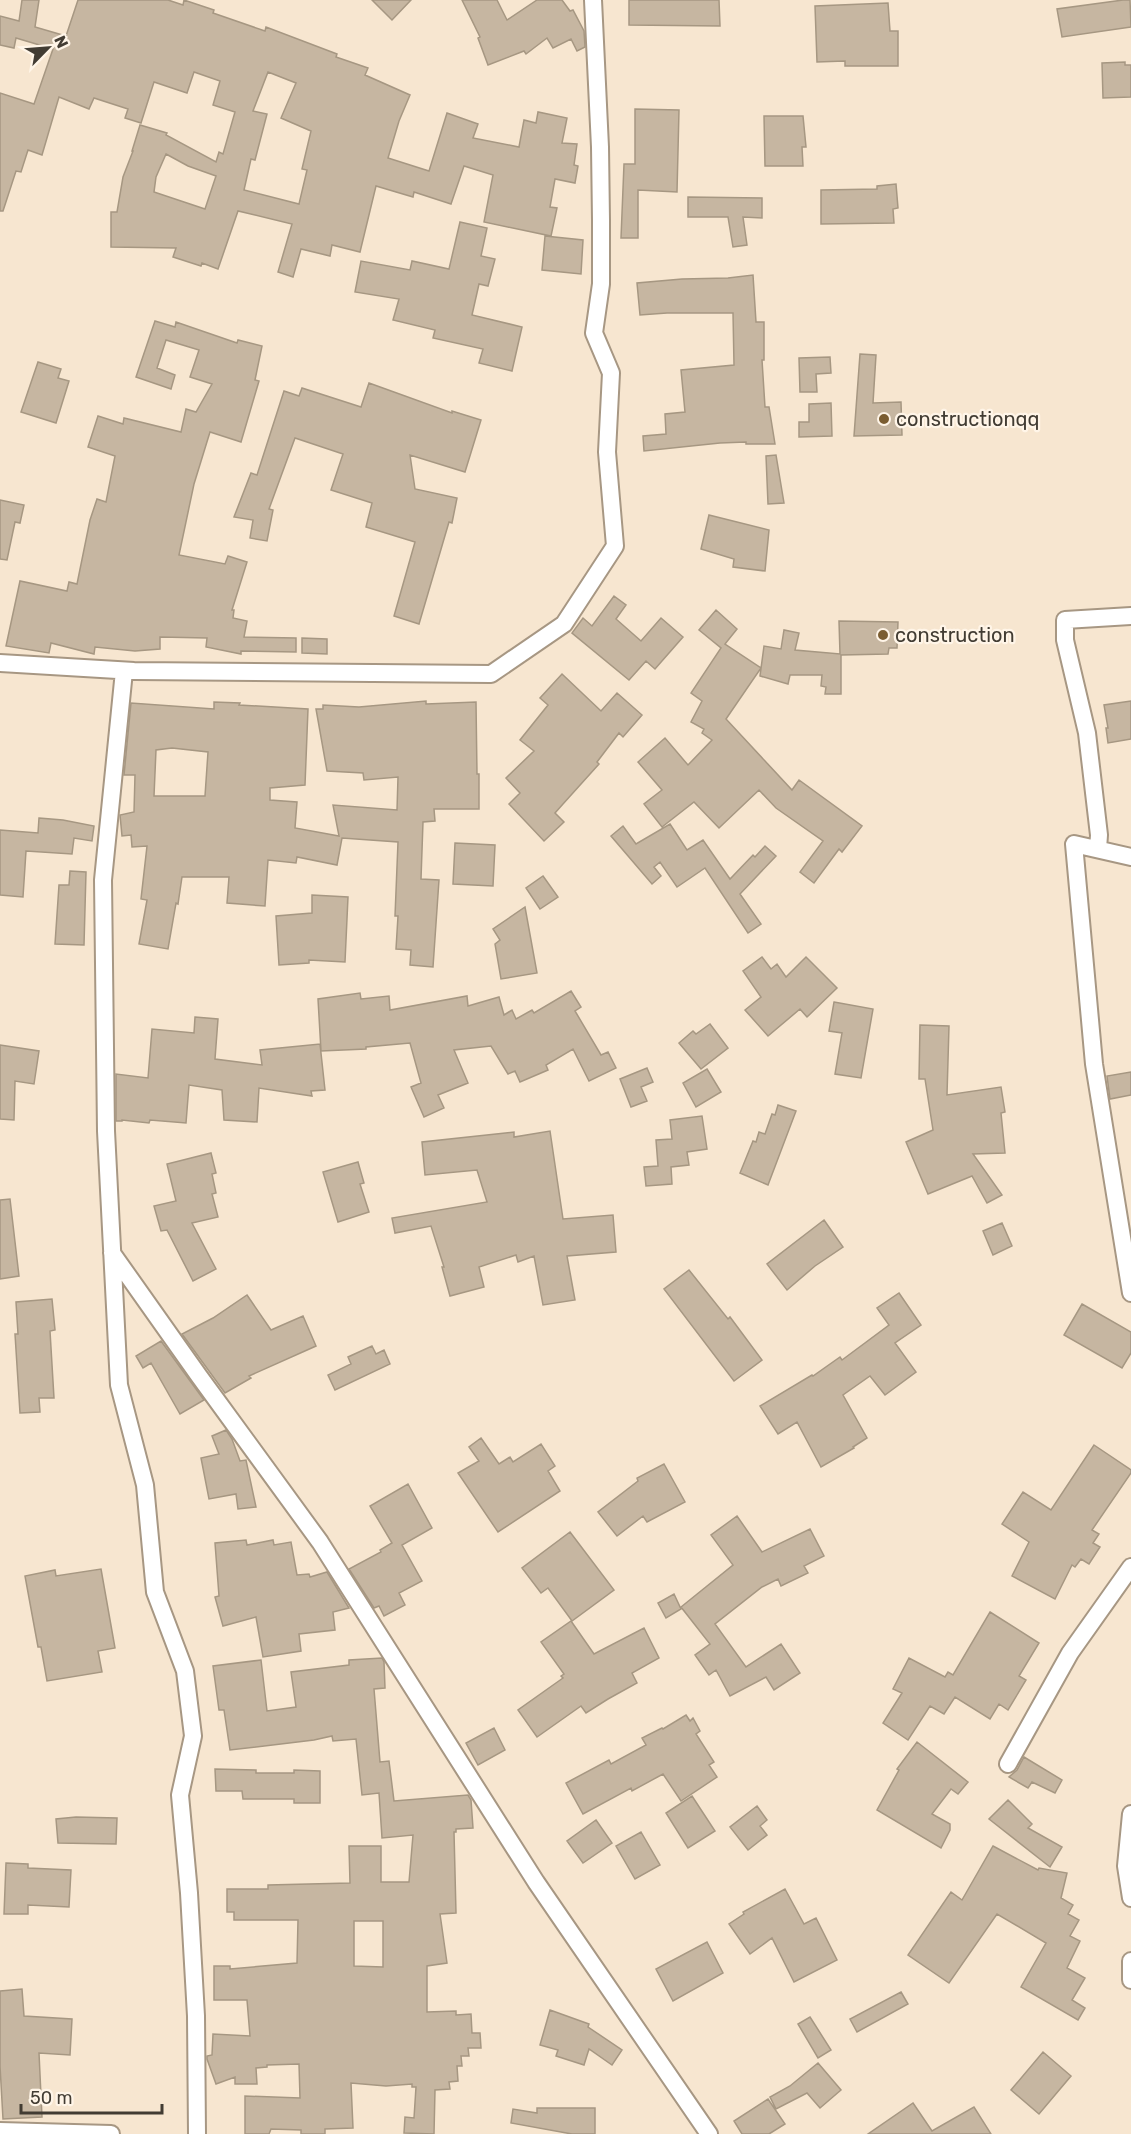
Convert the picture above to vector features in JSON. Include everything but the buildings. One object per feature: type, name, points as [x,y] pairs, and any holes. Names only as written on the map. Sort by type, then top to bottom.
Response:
[{"type":"street","points":[[0,663],[124,671],[491,674],[564,624],[615,546],[607,452],[611,373],[594,333],[601,284],[601,220],[593,0]]},
{"type":"street","points":[[1098,849],[1099,835],[1087,733],[1065,639],[1065,620],[1131,616]]},
{"type":"street","points":[[124,671],[104,880],[106,1131],[112,1252],[119,1385],[145,1485],[155,1592],[185,1671],[193,1736],[180,1795],[189,1893],[196,2016],[197,2134]]},
{"type":"street","points":[[1131,857],[1074,844],[1094,1064],[1131,1293]]},
{"type":"street","points":[[112,1252],[320,1542],[536,1882],[709,2134]]},
{"type":"street","points":[[1008,1764],[1070,1653],[1131,1567]]},
{"type":"street","points":[[1131,1814],[1126,1866],[1131,1898]]},
{"type":"street","points":[[1131,1961],[1131,1980]]},
{"type":"street","points":[[0,2131],[111,2134]]},
{"type":"place","name":"constructionqq","points":[[884,419]]},
{"type":"place","name":"construction","points":[[883,635]]}]
